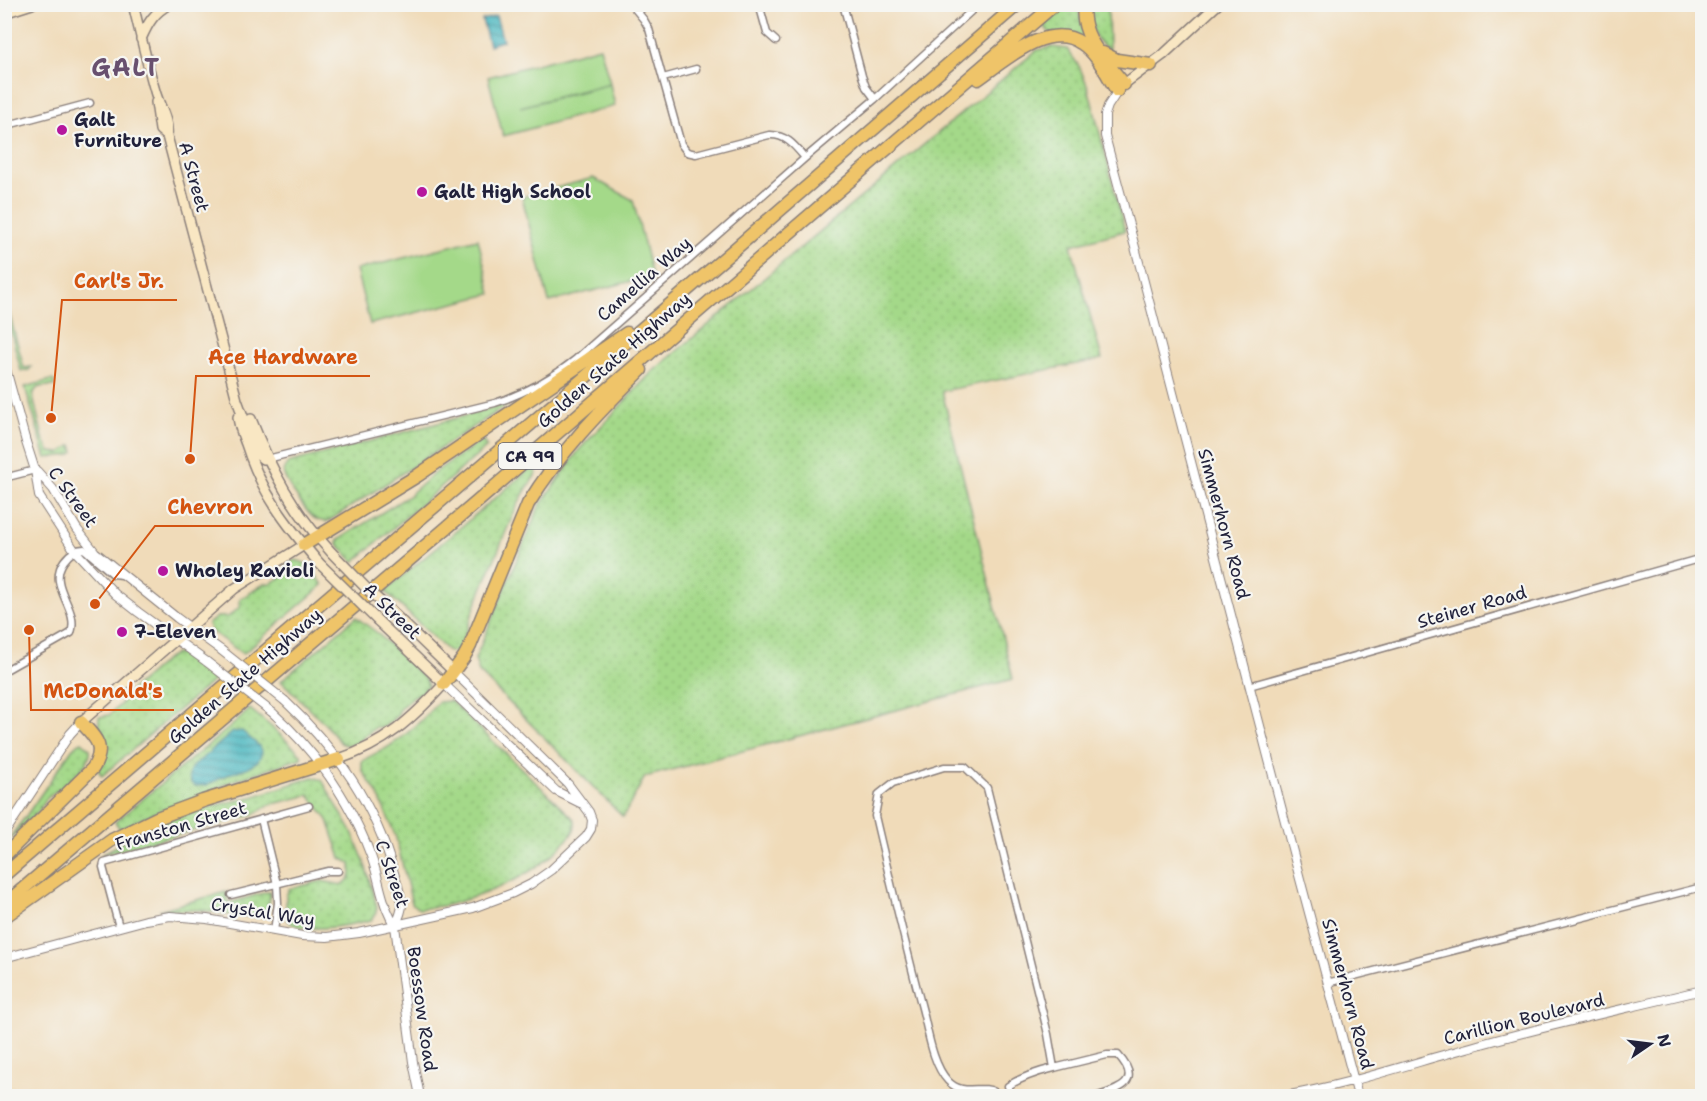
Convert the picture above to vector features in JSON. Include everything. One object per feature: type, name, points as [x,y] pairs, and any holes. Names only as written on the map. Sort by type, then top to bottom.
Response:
[{"type":"highway","points":[[941,70],[1006,4]]},
{"type":"highway","name":"Golden State Highway","points":[[4,875],[680,297],[1018,4]]},
{"type":"highway","name":"Golden State Highway","points":[[4,905],[1054,4]]},
{"type":"highway","points":[[1084,4],[1083,22],[1086,32],[1121,87]]},
{"type":"highway","points":[[926,116],[1024,47],[1050,37],[1074,39],[1082,43],[1121,87]]},
{"type":"highway","points":[[1099,51],[1117,60],[1151,65]]},
{"type":"highway","points":[[304,545],[417,476],[680,297]]},
{"type":"highway","points":[[444,684],[470,646],[528,504],[541,483],[596,415],[712,299]]},
{"type":"highway","points":[[4,856],[98,761],[100,752],[98,744],[81,722]]},
{"type":"highway","points":[[4,917],[112,840],[157,818],[203,801],[339,759]]},
{"type":"main road","points":[[4,13],[32,4]]},
{"type":"main road","name":"A Street","points":[[133,4],[156,94],[168,128],[167,136],[237,400],[239,421],[253,467],[274,507],[319,563],[444,684]]},
{"type":"main road","points":[[141,39],[151,18],[170,4]]},
{"type":"main road","points":[[182,4],[208,4]]},
{"type":"main road","points":[[1121,87],[1151,65],[1218,4]]},
{"type":"main road","name":"A Street","points":[[237,400],[250,418],[267,459],[286,494],[318,537],[369,591],[454,672]]},
{"type":"main road","points":[[81,722],[234,589],[304,545]]},
{"type":"main road","points":[[339,759],[370,747],[388,736],[422,709],[444,684]]},
{"type":"street","points":[[631,4],[649,29],[681,144],[687,152],[696,154],[776,134],[789,140],[805,158]]},
{"type":"street","points":[[638,12],[646,4]]},
{"type":"street","points":[[759,4],[767,33],[776,41]]},
{"type":"street","points":[[843,4],[862,76],[866,87],[875,99]]},
{"type":"street","name":"Camellia Way","points":[[267,459],[495,403],[545,382],[576,359],[875,99],[978,4]]},
{"type":"street","points":[[663,78],[696,69]]},
{"type":"street","name":"Simmerhorn Road","points":[[1121,87],[1108,106],[1105,115],[1105,136],[1358,1096]]},
{"type":"street","points":[[4,126],[90,103]]},
{"type":"street","name":"C Street","points":[[4,362],[35,470],[39,496],[75,551],[115,594],[273,712],[322,764],[357,822],[375,866],[387,910],[395,926]]},
{"type":"street","points":[[4,478],[35,470]]},
{"type":"street","name":"C Street","points":[[35,470],[52,489],[77,529],[95,552],[285,701],[339,759],[370,812],[386,846],[402,906],[395,926]]},
{"type":"street","points":[[4,671],[70,633],[73,622],[59,587],[58,577],[63,563],[75,551],[84,549],[113,574],[122,575]]},
{"type":"street","name":"Steiner Road","points":[[1249,686],[1702,558]]},
{"type":"street","name":"A Street","points":[[454,672],[568,783],[592,820]]},
{"type":"street","name":"A Street","points":[[444,684],[556,791],[582,805]]},
{"type":"street","points":[[4,834],[70,734],[81,722]]},
{"type":"street","points":[[997,1096],[990,1088],[967,1090],[949,1082],[936,1062],[874,816],[879,794],[893,783],[944,767],[965,767],[987,788],[1048,1034],[1054,1068]]},
{"type":"street","name":"Franston Street","points":[[118,927],[103,867],[104,863],[309,806]]},
{"type":"street","name":"Franston Street","points":[[261,819],[277,884],[278,903],[274,931]]},
{"type":"street","name":"Crystal Way","points":[[4,958],[156,918],[207,919],[302,936],[327,937],[395,926],[473,908],[513,893],[551,870],[586,837],[591,829],[592,820]]},
{"type":"street","name":"Crystal Way","points":[[231,895],[338,871]]},
{"type":"street","points":[[1327,983],[1702,887]]},
{"type":"street","name":"Boessow Road","points":[[395,926],[420,1096]]},
{"type":"street","name":"Carillion Boulevard","points":[[1284,1096],[1318,1090],[1414,1065],[1472,1046],[1702,990]]},
{"type":"street","points":[[1011,1096],[1008,1086],[1029,1074],[1107,1054],[1118,1055],[1127,1068],[1126,1084],[1119,1090],[1098,1096]]},
{"type":"green space","points":[[1065,5],[1078,7],[1083,39],[1050,33],[1042,24]]},
{"type":"green space","points":[[1090,5],[1108,5],[1109,50],[1095,36],[1090,19]]},
{"type":"green space","points":[[600,47],[610,83],[520,107],[610,84],[615,106],[503,136],[488,77]]},
{"type":"green space","points":[[1052,47],[1067,49],[1079,66],[1088,87],[1125,231],[1071,245],[1102,359],[942,391],[1013,679],[645,777],[623,817],[479,672],[475,659],[539,507],[579,450],[652,372],[1037,50]]},
{"type":"green space","points":[[593,178],[633,200],[652,276],[549,302],[522,197]]},
{"type":"green space","points":[[478,239],[491,294],[370,324],[356,270]]},
{"type":"green space","points":[[4,295],[24,368],[31,367],[29,370],[21,371],[5,309]]},
{"type":"green space","points":[[54,381],[54,386],[38,388],[33,397],[43,438],[50,452],[60,453],[72,445],[74,452],[70,455],[46,458],[25,387]]},
{"type":"green space","points":[[525,392],[327,522],[317,520],[311,515],[302,505],[284,475],[288,463],[476,413]]},
{"type":"green space","points":[[482,440],[487,447],[354,562],[337,543],[338,540],[407,497],[438,470]]},
{"type":"green space","points":[[532,467],[537,473],[510,521],[461,647],[458,651],[449,652],[385,591]]},
{"type":"green space","points":[[294,560],[308,565],[323,585],[243,654],[211,631],[208,624],[217,617],[228,617],[240,607],[240,599],[264,584],[271,583],[285,575],[287,565]]},
{"type":"green space","points":[[356,617],[376,632],[426,680],[428,686],[400,708],[398,715],[384,727],[376,727],[356,744],[346,745],[341,743],[281,681]]},
{"type":"green space","points":[[175,654],[185,656],[215,679],[102,776],[98,770],[105,756],[106,746],[99,717],[109,715],[121,704],[124,696]]},
{"type":"green space","points":[[451,701],[574,819],[575,826],[571,835],[554,854],[512,881],[466,900],[419,909],[412,904],[396,838],[377,793],[362,770],[362,762],[404,736],[438,702]]},
{"type":"green space","points":[[250,709],[301,754],[301,758],[230,782],[120,829],[115,822]]},
{"type":"green space","points":[[82,742],[90,749],[90,755],[84,766],[61,789],[48,797],[40,810],[5,844],[72,749]]},
{"type":"green space","points":[[313,777],[322,780],[352,832],[364,861],[377,907],[375,916],[371,920],[314,928],[302,927],[286,919],[286,896],[289,889],[322,881],[342,885],[351,873],[351,864],[341,858],[328,820],[309,795],[269,805],[253,815],[101,855],[159,823]]},
{"type":"green space","points":[[270,891],[269,911],[267,916],[263,917],[202,910],[159,910],[226,892],[229,903]]},
{"type":"water","points":[[496,16],[503,41],[489,45],[482,20]]},
{"type":"water","points":[[242,731],[259,746],[262,753],[258,761],[207,785],[195,786],[189,778],[191,768],[233,732]]},
{"type":"place","name":"Galt Furniture","points":[[62,130]]},
{"type":"place","name":"Galt High School","points":[[422,192]]},
{"type":"place","name":"Carl's Jr.","points":[[51,418]]},
{"type":"place","name":"Ace Hardware","points":[[190,459]]},
{"type":"place","name":"Wholey Ravioli","points":[[163,571]]},
{"type":"place","name":"Chevron","points":[[95,604]]},
{"type":"place","name":"McDonald's","points":[[29,630]]},
{"type":"place","name":"7-Eleven","points":[[122,632]]},
{"type":"district","name":"GALT","points":[[126,68]]}]
